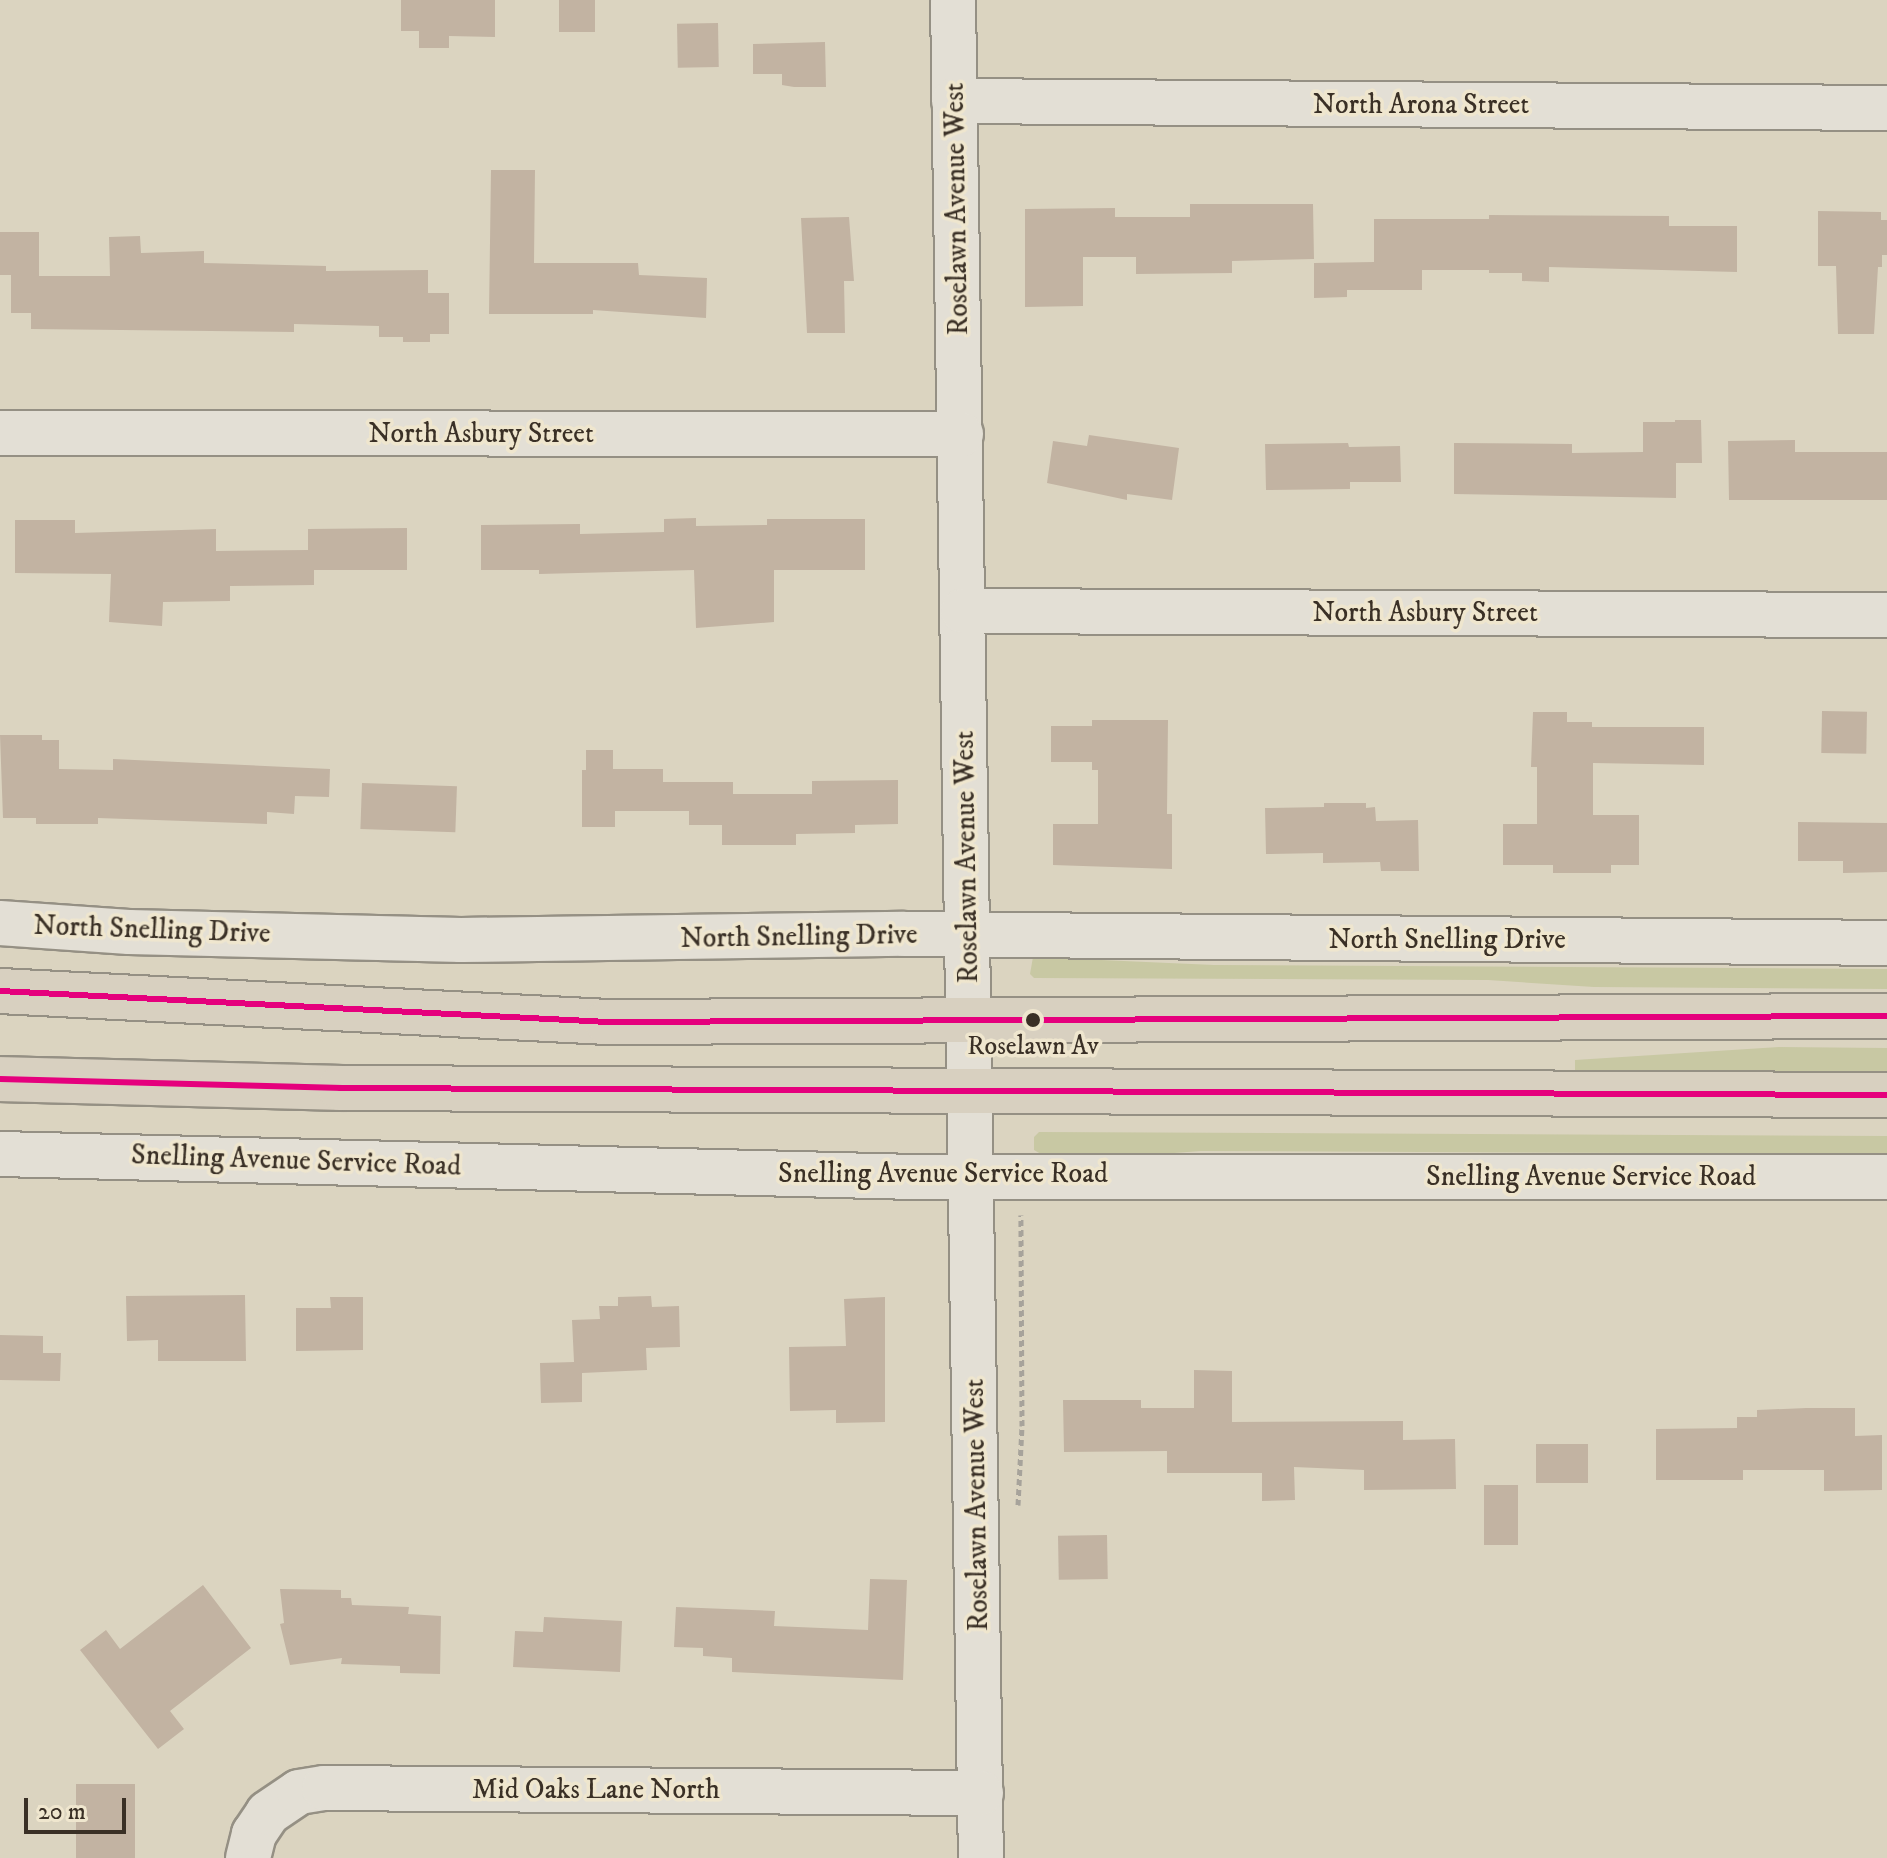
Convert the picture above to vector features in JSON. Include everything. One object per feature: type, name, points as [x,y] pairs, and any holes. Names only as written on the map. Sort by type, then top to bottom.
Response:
[{"type":"main road","points":[[0,991],[607,1022],[1887,1016]]},
{"type":"main road","points":[[0,1079],[340,1088],[970,1094],[1887,1095]]},
{"type":"street","name":"Roselawn Avenue West","points":[[953,0],[981,1858]]},
{"type":"street","name":"North Arona Street","points":[[954,101],[1887,108]]},
{"type":"street","name":"North Asbury Street","points":[[0,433],[961,434]]},
{"type":"street","name":"North Asbury Street","points":[[963,611],[1887,615]]},
{"type":"street","name":"North Snelling Drive","points":[[0,923],[129,932],[461,940],[969,935],[1887,943]]},
{"type":"street","name":"Snelling Avenue Service Road","points":[[0,1154],[912,1177],[1887,1177]]},
{"type":"street","name":"Mid Oaks Lane North","points":[[248,1858],[254,1834],[268,1813],[299,1792],[324,1788],[981,1793]]},
{"type":"green space","points":[[1033,957],[1214,965],[1887,969],[1887,989],[1594,987],[1488,980],[1034,978],[1030,974]]},
{"type":"green space","points":[[1779,1047],[1887,1048],[1887,1077],[1575,1075],[1575,1060]]},
{"type":"green space","points":[[1039,1132],[1887,1136],[1887,1154],[1201,1151],[1134,1156],[1041,1154],[1034,1150],[1034,1137]]},
{"type":"building","points":[[401,0],[495,0],[495,37],[449,36],[449,48],[419,48],[419,31],[401,31]]},
{"type":"building","points":[[559,0],[595,0],[595,32],[559,32]]},
{"type":"building","points":[[718,23],[719,67],[678,68],[677,24]]},
{"type":"building","points":[[825,42],[826,87],[782,85],[782,74],[753,74],[753,44]]},
{"type":"building","points":[[491,170],[535,170],[534,263],[638,263],[639,275],[707,278],[706,318],[593,310],[593,314],[489,314]]},
{"type":"building","points":[[1190,204],[1313,204],[1314,259],[1232,261],[1232,273],[1136,274],[1136,257],[1083,257],[1083,306],[1025,307],[1025,209],[1115,208],[1115,217],[1190,217]]},
{"type":"building","points":[[1818,211],[1881,212],[1881,220],[1887,220],[1887,255],[1882,255],[1882,267],[1878,267],[1874,334],[1838,334],[1836,266],[1818,266]]},
{"type":"building","points":[[1489,215],[1669,216],[1669,226],[1737,226],[1737,272],[1549,267],[1549,282],[1522,281],[1522,273],[1422,270],[1422,290],[1347,290],[1347,297],[1314,298],[1314,263],[1374,262],[1374,219],[1489,219]]},
{"type":"building","points":[[849,217],[854,281],[844,281],[845,333],[807,333],[801,218]]},
{"type":"building","points":[[0,232],[39,232],[39,276],[110,276],[109,237],[140,236],[141,253],[204,251],[204,263],[326,266],[326,271],[428,270],[428,293],[449,293],[449,334],[430,334],[430,342],[403,342],[403,337],[379,337],[379,326],[294,324],[294,332],[31,329],[31,313],[11,313],[11,275],[0,275]]},
{"type":"building","points":[[1701,420],[1702,463],[1676,463],[1676,498],[1454,494],[1454,443],[1572,444],[1572,453],[1643,452],[1643,422]]},
{"type":"building","points":[[1089,435],[1179,448],[1172,500],[1127,494],[1127,500],[1047,483],[1053,441],[1087,446]]},
{"type":"building","points":[[1795,440],[1795,452],[1887,452],[1887,500],[1729,500],[1728,441]]},
{"type":"building","points":[[1348,443],[1349,447],[1400,446],[1401,482],[1350,482],[1350,489],[1266,490],[1265,444]]},
{"type":"building","points":[[696,518],[696,526],[767,525],[767,519],[865,519],[865,570],[774,570],[774,622],[696,628],[694,570],[539,574],[539,570],[481,570],[481,525],[580,524],[580,534],[664,532],[664,519]]},
{"type":"building","points":[[15,520],[75,520],[75,533],[216,529],[216,551],[308,550],[308,529],[407,528],[407,570],[314,570],[314,585],[230,586],[230,601],[163,602],[162,626],[109,622],[111,574],[15,573]]},
{"type":"building","points":[[1822,711],[1867,712],[1866,754],[1821,753]]},
{"type":"building","points":[[1533,712],[1567,712],[1567,722],[1592,722],[1592,727],[1704,727],[1704,765],[1593,763],[1593,815],[1639,815],[1639,865],[1611,865],[1611,873],[1553,873],[1553,865],[1503,865],[1503,824],[1537,824],[1537,767],[1531,767]]},
{"type":"building","points":[[1092,720],[1168,720],[1167,814],[1172,814],[1172,869],[1053,865],[1053,824],[1098,824],[1098,770],[1092,770],[1092,762],[1051,762],[1051,726],[1092,726]]},
{"type":"building","points":[[0,735],[42,735],[42,740],[59,740],[59,769],[113,770],[113,759],[330,769],[329,797],[295,796],[294,814],[267,812],[267,824],[98,818],[98,824],[36,824],[36,818],[3,818]]},
{"type":"building","points":[[586,750],[613,750],[613,769],[663,769],[663,782],[733,782],[733,794],[812,794],[812,781],[898,780],[898,824],[855,825],[855,833],[796,834],[796,845],[722,845],[722,825],[689,825],[689,811],[615,811],[615,827],[582,827],[582,770],[586,770]]},
{"type":"building","points":[[362,783],[457,786],[455,832],[360,829]]},
{"type":"building","points":[[1324,803],[1366,803],[1366,808],[1375,807],[1376,821],[1418,820],[1419,871],[1381,871],[1380,862],[1323,863],[1323,853],[1266,854],[1265,808],[1324,807]]},
{"type":"building","points":[[1798,822],[1887,823],[1887,872],[1843,873],[1843,861],[1798,861]]},
{"type":"building","points":[[245,1295],[246,1361],[158,1361],[158,1340],[127,1341],[126,1296]]},
{"type":"building","points":[[651,1296],[652,1307],[679,1306],[680,1347],[646,1348],[647,1370],[582,1373],[582,1402],[541,1403],[540,1363],[574,1362],[572,1320],[600,1319],[599,1306],[618,1306],[618,1297]]},
{"type":"building","points":[[330,1297],[363,1297],[363,1350],[296,1351],[296,1308],[331,1308]]},
{"type":"building","points":[[885,1297],[885,1422],[836,1423],[836,1410],[790,1411],[789,1347],[846,1346],[844,1299]]},
{"type":"building","points":[[0,1335],[43,1336],[43,1353],[61,1353],[60,1381],[0,1380]]},
{"type":"building","points":[[1194,1370],[1232,1371],[1232,1422],[1403,1421],[1403,1440],[1455,1439],[1456,1489],[1364,1490],[1364,1470],[1294,1467],[1295,1500],[1262,1501],[1262,1473],[1167,1473],[1167,1451],[1064,1452],[1063,1400],[1141,1400],[1141,1408],[1194,1408]]},
{"type":"building","points":[[1855,1408],[1855,1436],[1882,1435],[1882,1490],[1824,1491],[1824,1470],[1743,1470],[1743,1480],[1656,1480],[1656,1429],[1737,1428],[1737,1417],[1757,1417],[1757,1410]]},
{"type":"building","points":[[1536,1444],[1588,1444],[1588,1483],[1536,1483]]},
{"type":"building","points":[[1484,1485],[1518,1485],[1518,1545],[1484,1545]]},
{"type":"building","points":[[1107,1535],[1108,1579],[1059,1580],[1058,1536]]},
{"type":"building","points":[[870,1579],[907,1580],[903,1680],[732,1672],[732,1658],[703,1656],[703,1648],[674,1647],[676,1607],[775,1611],[774,1626],[868,1630]]},
{"type":"building","points":[[203,1585],[251,1648],[170,1711],[184,1729],[158,1749],[80,1650],[106,1630],[120,1649]]},
{"type":"building","points":[[280,1589],[341,1590],[341,1598],[351,1598],[352,1605],[409,1607],[408,1614],[441,1616],[440,1674],[400,1673],[400,1666],[341,1664],[342,1658],[290,1665],[280,1624],[284,1623]]},
{"type":"building","points":[[544,1617],[622,1621],[620,1672],[513,1667],[515,1631],[543,1632]]},
{"type":"building","points":[[76,1784],[135,1784],[135,1858],[76,1858]]},
{"type":"transit line","points":[[0,991],[607,1022],[1887,1016]]},
{"type":"transit line","points":[[0,1079],[340,1088],[1887,1095]]},
{"type":"place","name":"Roselawn Av","points":[[1033,1020]]}]
